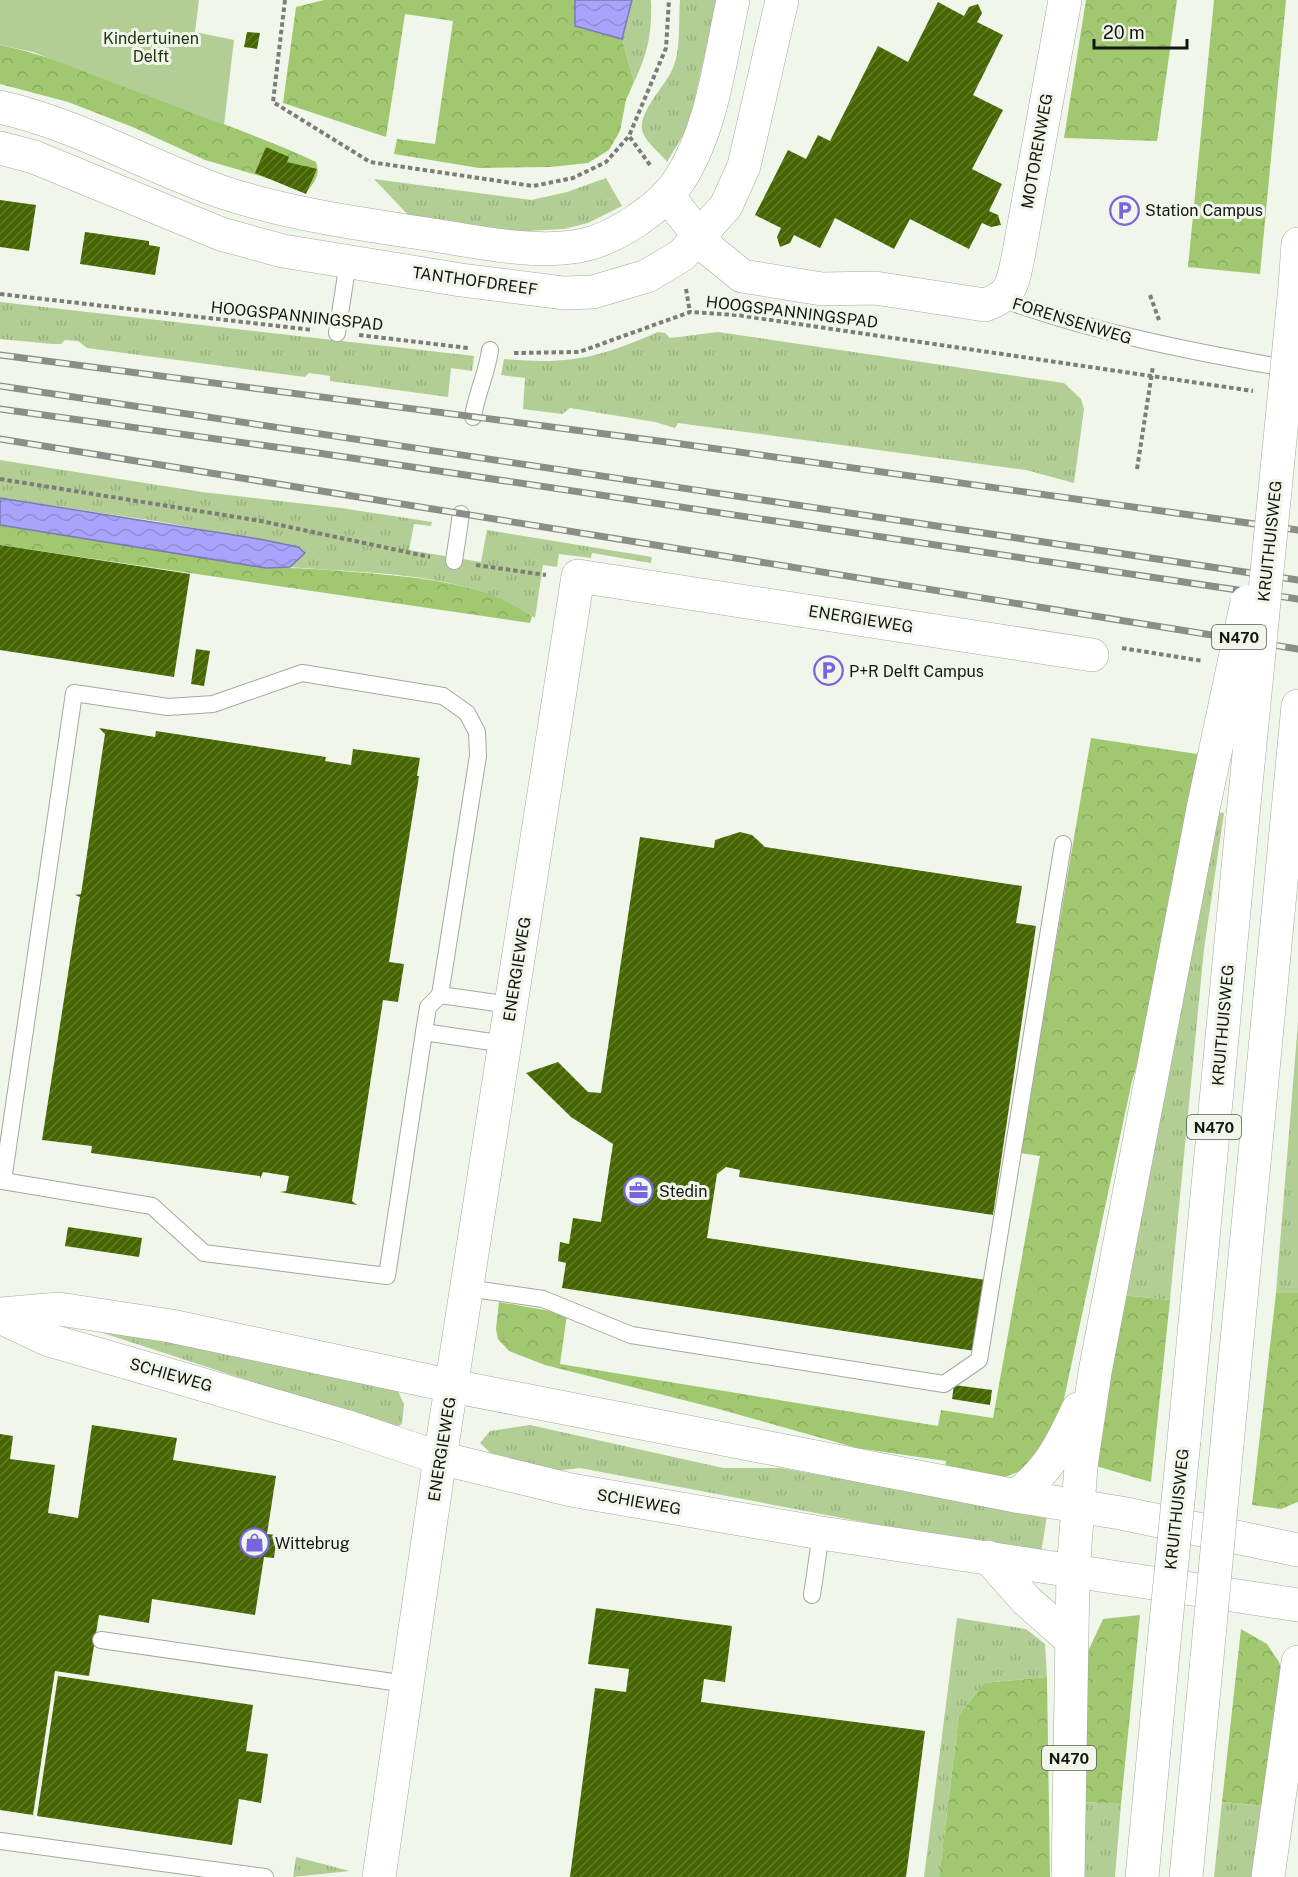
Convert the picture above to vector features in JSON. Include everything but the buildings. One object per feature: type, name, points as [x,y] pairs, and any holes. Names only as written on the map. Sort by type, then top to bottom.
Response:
[{"type":"main road","points":[[0,107],[66,126],[220,191],[272,208],[325,219],[471,241],[543,249],[580,246],[621,231],[667,195],[684,172],[702,132],[733,0]]},
{"type":"main road","name":"TANTHOFDREEF","points":[[0,148],[55,165],[221,234],[283,252],[564,293],[592,292],[647,276],[682,255],[726,206],[744,166],[782,0]]},
{"type":"main road","name":"MOTORENWEG","points":[[1002,299],[1012,283],[1018,258],[1065,0]]},
{"type":"main road","name":"FORENSENWEG","points":[[667,195],[698,238],[742,276],[822,289],[875,288],[985,305],[1002,299]]},
{"type":"main road","name":"KRUITHUISWEG","points":[[1142,1877],[1298,244]]},
{"type":"main road","name":"N470","points":[[1068,1877],[1070,1639],[1081,1466],[1095,1372],[1220,720],[1278,465]]},
{"type":"main road","name":"ENERGIEWEG","points":[[379,1877],[440,1458],[578,576],[1092,655]]},
{"type":"main road","name":"N470","points":[[1186,1877],[1298,706]]},
{"type":"main road","name":"SCHIEWEG","points":[[0,1315],[60,1309],[160,1324],[452,1386],[1016,1496],[1079,1505],[1298,1550]]},
{"type":"main road","name":"SCHIEWEG","points":[[0,1315],[49,1340],[345,1426],[440,1458],[571,1490],[821,1533],[988,1557],[1073,1573],[1298,1605]]},
{"type":"main road","name":"N470","points":[[1016,1496],[1032,1483],[1058,1453],[1095,1372]]},
{"type":"main road","points":[[988,1557],[1026,1600],[1070,1639]]},
{"type":"main road","points":[[1268,1877],[1298,1662]]},
{"type":"lane","points":[[337,333],[348,262]]},
{"type":"lane","name":"FORENSENWEG","points":[[1002,299],[1072,323],[1156,344],[1298,370]]},
{"type":"lane","points":[[473,417],[475,399],[487,372],[490,350]]},
{"type":"lane","points":[[454,561],[461,514]]},
{"type":"lane","points":[[302,673],[443,696],[467,713],[477,732],[478,756],[440,995],[428,1007],[424,1032],[387,1276],[204,1253],[152,1206],[1,1180],[74,693],[168,707],[213,704],[302,673]]},
{"type":"lane","points":[[467,1288],[543,1299],[631,1335],[944,1384],[979,1360],[1063,844]]},
{"type":"lane","points":[[440,995],[511,1005]]},
{"type":"lane","points":[[424,1032],[505,1044]]},
{"type":"lane","points":[[812,1595],[821,1533]]},
{"type":"lane","points":[[101,1640],[407,1684]]},
{"type":"lane","points":[[0,1841],[265,1877]]},
{"type":"path","points":[[285,0],[273,102],[370,162],[533,186],[573,178],[606,162],[629,136]]},
{"type":"path","name":"HOOGSPANNINGSPAD","points":[[0,294],[523,354],[579,351],[690,312],[737,315],[1264,393]]},
{"type":"path","points":[[1137,469],[1160,316],[1150,295]]},
{"type":"path","points":[[0,478],[271,523],[454,561],[542,574]]},
{"type":"path","points":[[1092,655],[1115,647],[1207,662]]},
{"type":"green space","name":"Kindertuinen Delft","points":[[0,0],[199,0],[195,32],[234,40],[224,125],[33,52],[0,45]]},
{"type":"green space","points":[[324,0],[575,0],[575,26],[622,39],[634,82],[626,100],[620,131],[609,150],[588,163],[550,167],[479,168],[394,154],[397,139],[435,144],[453,21],[405,14],[386,137],[283,103],[296,7]]},
{"type":"green space","points":[[632,0],[651,0],[648,42],[643,62],[634,82],[622,39]]},
{"type":"green space","points":[[680,0],[717,0],[689,125],[667,162],[648,141],[642,126],[646,110],[674,66],[678,48]]},
{"type":"green space","points":[[1086,0],[1177,0],[1157,141],[1064,138]]},
{"type":"green space","points":[[1214,0],[1286,0],[1260,274],[1188,267]]},
{"type":"green space","points":[[0,45],[95,74],[284,148],[316,162],[318,170],[316,177],[308,190],[205,160],[135,128],[68,102],[0,84]]},
{"type":"green space","points":[[606,178],[622,206],[588,223],[564,229],[507,232],[410,217],[374,179],[531,200],[567,192]]},
{"type":"green space","points":[[0,302],[474,356],[472,371],[451,368],[448,397],[330,381],[330,376],[309,373],[305,377],[87,348],[78,341],[65,340],[61,344],[53,344],[0,339]]},
{"type":"green space","points":[[658,332],[665,333],[670,338],[718,332],[1064,383],[1081,399],[1084,409],[1074,483],[1026,470],[678,423],[675,428],[655,422],[570,408],[562,414],[523,409],[525,378],[501,375],[504,359],[547,361],[583,358],[618,348]]},
{"type":"green space","points":[[0,460],[202,492],[341,508],[432,522],[431,526],[414,524],[409,550],[481,562],[487,530],[652,557],[651,563],[592,553],[591,558],[559,554],[557,567],[543,565],[535,618],[480,591],[449,583],[385,574],[290,567],[304,553],[298,547],[162,522],[0,498]]},
{"type":"green space","points":[[0,525],[266,568],[299,568],[423,579],[492,595],[532,616],[530,623],[0,545]]},
{"type":"green space","points":[[1091,738],[1197,754],[1201,743],[1148,1032],[1132,1081],[1055,1441],[1020,1471],[989,1484],[945,1469],[946,1461],[857,1448],[715,1408],[545,1365],[509,1351],[498,1339],[496,1329],[499,1302],[567,1314],[560,1364],[938,1426],[941,1410],[993,1418],[1040,1156],[1020,1153]]},
{"type":"green space","points":[[1214,812],[1224,813],[1204,949],[1170,1300],[1122,1295]]},
{"type":"green space","points":[[1298,1022],[1298,1293],[1276,1293]]},
{"type":"green space","points":[[1276,1293],[1298,1293],[1298,1502],[1281,1509],[1252,1505]]},
{"type":"green space","points":[[1122,1295],[1170,1300],[1151,1482],[1089,1464]]},
{"type":"green space","points":[[51,1316],[396,1387],[404,1404],[402,1424],[394,1428]]},
{"type":"green space","points":[[530,1425],[723,1468],[781,1468],[1047,1516],[1041,1553],[884,1526],[580,1468],[538,1473],[496,1458],[480,1443],[490,1431]]},
{"type":"green space","points":[[1140,1615],[1121,1804],[1082,1802],[1085,1658],[1103,1619]]},
{"type":"green space","points":[[957,1618],[1026,1629],[1045,1644],[1047,1677],[984,1683],[959,1715],[939,1877],[924,1877]]},
{"type":"green space","points":[[1241,1629],[1267,1644],[1279,1662],[1286,1683],[1267,1806],[1222,1802]]},
{"type":"green space","points":[[1047,1677],[1050,1877],[939,1877],[959,1715],[984,1683]]},
{"type":"green space","points":[[1082,1802],[1121,1804],[1115,1877],[1080,1877]]},
{"type":"green space","points":[[1222,1802],[1267,1806],[1256,1877],[1214,1877]]},
{"type":"green space","points":[[296,1857],[350,1871],[293,1877]]},
{"type":"water","points":[[575,0],[632,0],[622,39],[575,26]]},
{"type":"water","points":[[0,498],[259,539],[298,547],[305,553],[290,567],[266,568],[0,525]]},
{"type":"railway","points":[[0,355],[674,443],[1298,530]]},
{"type":"railway","points":[[0,386],[1298,580]]},
{"type":"railway","points":[[0,409],[318,453],[1298,599]]},
{"type":"railway","points":[[0,439],[1298,649]]},
{"type":"place","name":"Station Campus","points":[[1124,210]]},
{"type":"place","name":"P+R Delft Campus","points":[[828,671]]},
{"type":"place","name":"Stedin","points":[[638,1191]]},
{"type":"place","name":"Wittebrug","points":[[254,1543]]}]
